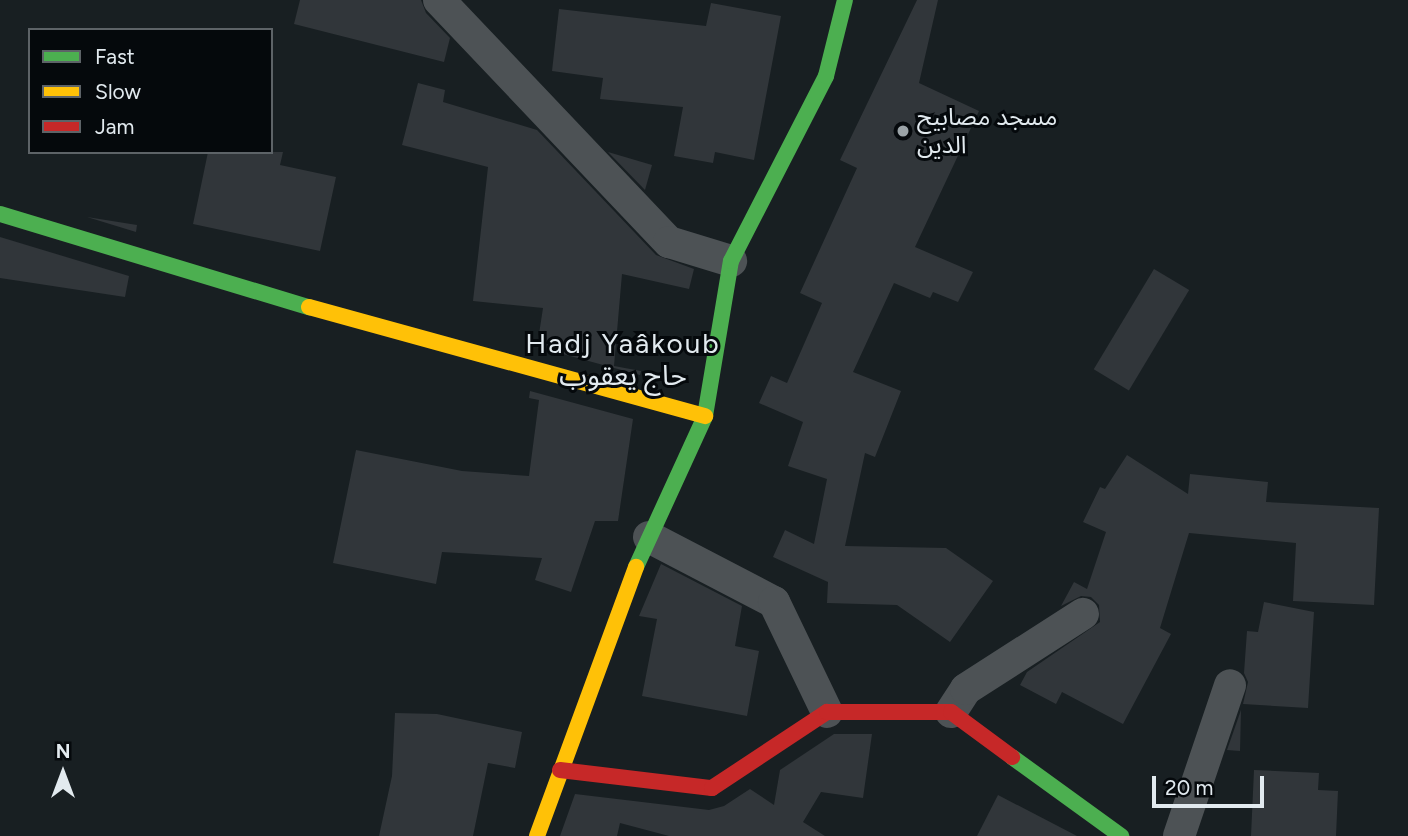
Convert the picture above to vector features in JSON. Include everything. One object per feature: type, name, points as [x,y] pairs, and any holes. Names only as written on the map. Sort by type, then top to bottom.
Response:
[{"type":"street","points":[[439,0],[669,242],[731,261]]},
{"type":"street","points":[[537,836],[623,594],[705,416],[731,261],[826,76],[845,0]]},
{"type":"street","points":[[0,214],[287,300],[705,416]]},
{"type":"street","points":[[649,537],[774,602],[827,712]]},
{"type":"street","points":[[951,712],[966,689],[1083,614]]},
{"type":"street","points":[[1179,836],[1230,685]]},
{"type":"street","points":[[560,770],[712,788],[827,712],[951,712],[1121,836]]},
{"type":"building","points":[[300,0],[421,0],[426,13],[450,38],[444,62],[294,24]]},
{"type":"building","points":[[917,0],[938,0],[919,83],[979,111],[915,247],[973,272],[958,302],[933,292],[930,298],[894,283],[853,372],[901,391],[875,457],[865,453],[845,546],[946,548],[993,581],[950,642],[897,605],[827,603],[828,582],[773,557],[785,530],[814,544],[827,479],[788,466],[803,422],[759,403],[771,376],[787,383],[822,303],[800,293],[857,168],[840,160]]},
{"type":"building","points":[[711,3],[781,16],[754,160],[715,152],[713,163],[674,156],[683,107],[600,99],[603,78],[552,71],[559,9],[706,26]]},
{"type":"building","points":[[418,83],[445,90],[443,102],[537,130],[656,255],[694,269],[689,289],[622,274],[614,366],[641,371],[640,375],[537,347],[543,308],[473,301],[488,167],[402,145]]},
{"type":"building","points":[[283,152],[280,165],[336,177],[320,251],[193,224],[208,154]]},
{"type":"building","points":[[608,152],[652,165],[645,190]]},
{"type":"building","points":[[87,217],[137,225],[136,232]]},
{"type":"building","points":[[0,237],[129,276],[125,297],[0,278]]},
{"type":"building","points":[[1154,269],[1189,290],[1129,390],[1094,369]]},
{"type":"building","points":[[530,391],[633,419],[618,521],[595,521],[571,592],[535,580],[542,558],[442,552],[436,584],[333,563],[356,450],[462,471],[529,476],[539,400],[529,398]]},
{"type":"building","points":[[1127,455],[1188,494],[1190,474],[1268,482],[1266,502],[1379,508],[1374,605],[1293,601],[1296,543],[1189,533],[1160,628],[1171,634],[1123,724],[1062,692],[1056,704],[1020,685],[1027,672],[1100,622],[1099,605],[1091,597],[1081,596],[1061,606],[1074,582],[1087,589],[1106,532],[1083,522],[1100,487],[1105,489]]},
{"type":"building","points":[[661,564],[742,606],[735,646],[759,651],[747,716],[642,696],[657,619],[639,616]]},
{"type":"building","points":[[1264,602],[1314,612],[1308,708],[1243,704],[1248,682],[1244,673],[1247,631],[1258,632]]},
{"type":"building","points":[[1241,710],[1240,751],[1227,750]]},
{"type":"building","points":[[395,713],[437,714],[522,732],[515,768],[488,763],[473,836],[379,836],[392,776]]},
{"type":"building","points":[[834,734],[872,734],[863,798],[821,792],[803,822],[825,836],[669,836],[620,823],[617,836],[560,836],[575,794],[709,810],[724,806],[750,789],[774,805],[780,770]]},
{"type":"building","points":[[1254,770],[1319,773],[1318,790],[1338,791],[1336,836],[1251,836]]},
{"type":"building","points":[[998,795],[1077,836],[977,836]]},
{"type":"traffic: fast","points":[[636,567],[705,416],[731,261],[826,76],[845,0]]},
{"type":"traffic: fast","points":[[0,214],[309,307]]},
{"type":"traffic: fast","points":[[1012,757],[1121,836]]},
{"type":"traffic: slow","points":[[309,307],[705,416]]},
{"type":"traffic: slow","points":[[537,836],[636,567]]},
{"type":"traffic: jam","points":[[560,770],[712,788],[827,712],[951,712],[1012,757]]},
{"type":"place","name":"مسجد مصابيح الدين","points":[[903,131]]},
{"type":"district","name":"Hadj Yaâkoub حاج يعقوب","points":[[623,359]]}]
